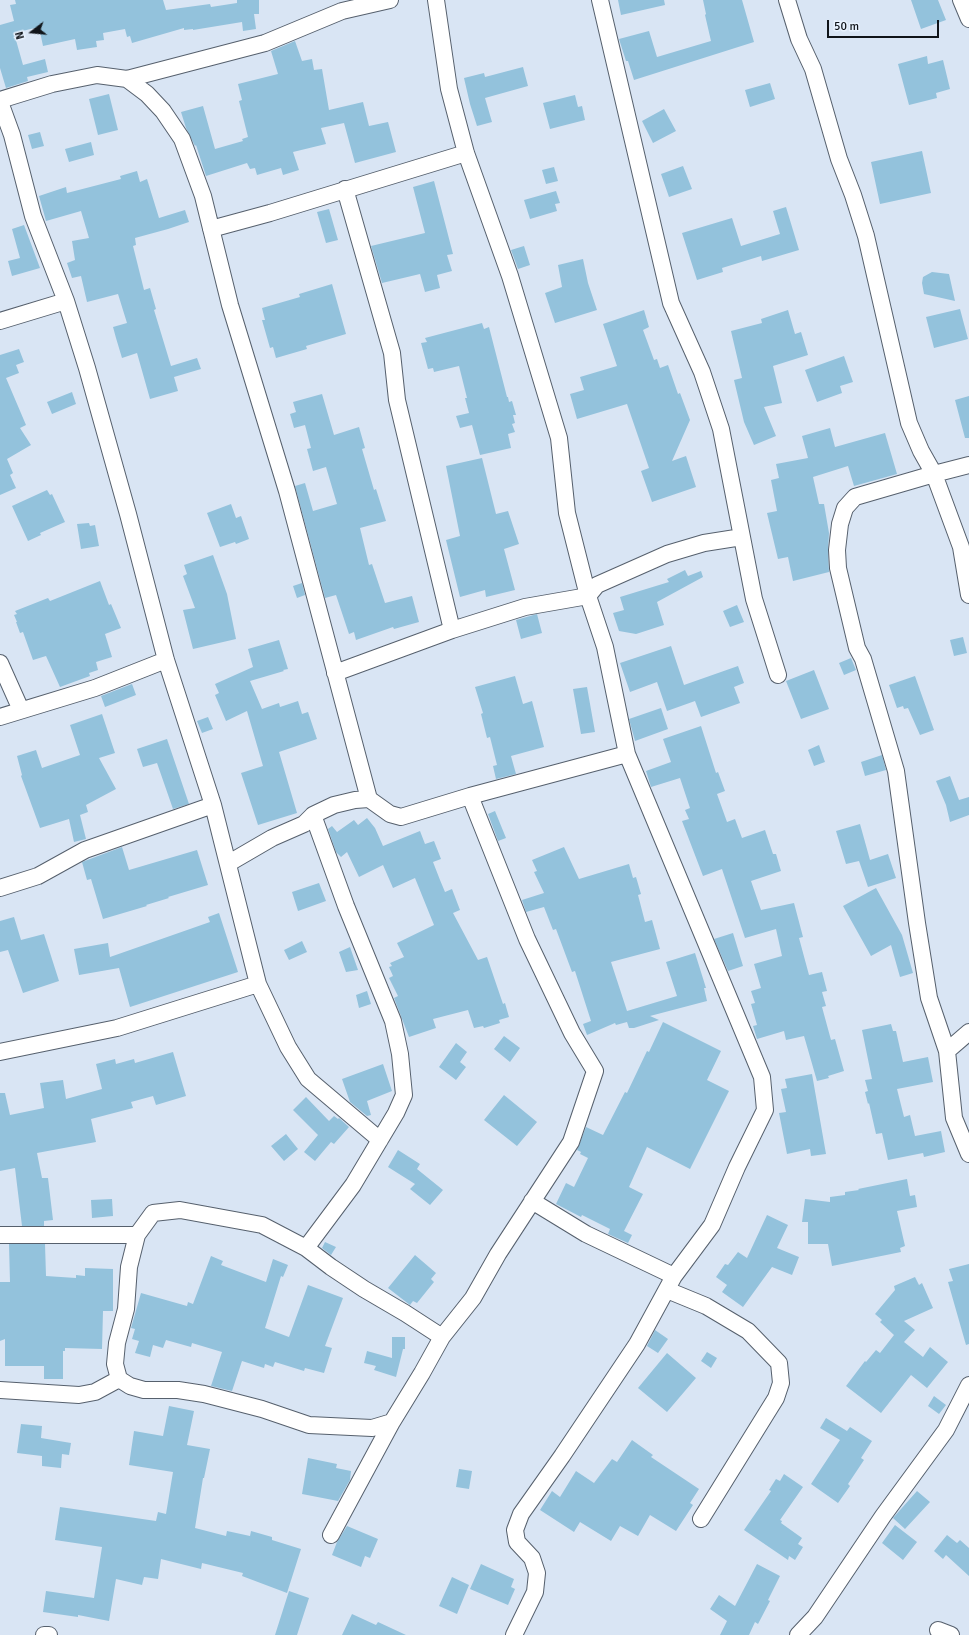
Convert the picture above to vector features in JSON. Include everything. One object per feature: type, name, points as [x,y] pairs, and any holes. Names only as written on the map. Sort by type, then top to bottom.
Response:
[{"type":"street","points":[[380,1140],[308,1079],[288,1047],[258,984],[214,805],[166,660],[90,376],[66,301],[33,216],[12,135],[0,101],[52,84],[97,75],[127,79],[265,42],[342,11],[390,0]]},
{"type":"street","points":[[436,0],[449,89],[466,153],[510,276],[559,438],[567,513],[588,596],[605,647],[627,754],[762,1077],[765,1110],[736,1167],[712,1225],[670,1283],[637,1344],[521,1514],[515,1530],[517,1542],[532,1558],[537,1573],[535,1592],[514,1635]]},
{"type":"street","points":[[600,0],[671,303],[702,372],[721,429],[754,599],[778,675]]},
{"type":"street","points":[[787,0],[799,39],[813,69],[839,159],[853,195],[866,236],[909,423],[934,474],[960,547],[969,595]]},
{"type":"street","points":[[961,0],[969,19]]},
{"type":"street","points":[[127,79],[147,94],[163,111],[182,140],[203,196],[230,305],[287,491],[369,799],[390,814],[401,817],[470,796],[627,754]]},
{"type":"street","points":[[211,229],[270,213],[466,153]]},
{"type":"street","points":[[345,189],[392,353],[397,400],[452,630]]},
{"type":"street","points":[[0,321],[66,301]]},
{"type":"street","points":[[969,465],[855,497],[845,508],[840,524],[837,550],[838,568],[857,648],[863,659],[896,771],[929,998],[947,1051],[954,1118],[969,1154]]},
{"type":"street","points":[[335,673],[452,630],[525,607],[588,596],[597,585],[667,554],[704,543],[742,537]]},
{"type":"street","points":[[0,717],[94,688],[166,660]]},
{"type":"street","points":[[0,663],[21,710]]},
{"type":"street","points":[[331,1535],[392,1422],[442,1337],[473,1298],[532,1201],[571,1142],[595,1071],[572,1033],[527,939],[470,796]]},
{"type":"street","points":[[229,863],[272,838],[304,824],[313,815],[334,805],[355,800],[369,799]]},
{"type":"street","points":[[0,888],[38,876],[85,850],[214,805]]},
{"type":"street","points":[[306,1248],[353,1185],[396,1113],[404,1095],[400,1054],[393,1022],[346,906],[313,815]]},
{"type":"street","points":[[0,1052],[117,1028],[258,984]]},
{"type":"street","points":[[947,1051],[969,1032]]},
{"type":"street","points":[[532,1201],[748,1331],[779,1364],[781,1382],[776,1398],[701,1519]]},
{"type":"street","points":[[392,1422],[372,1428],[309,1425],[262,1409],[204,1394],[178,1390],[144,1390],[130,1386],[119,1379],[115,1364],[117,1343],[126,1309],[129,1267],[137,1234],[153,1213],[180,1210],[262,1225],[306,1248],[364,1289],[442,1337]]},
{"type":"street","points":[[0,1236],[137,1234]]},
{"type":"street","points":[[0,1390],[79,1395],[95,1392],[119,1379]]},
{"type":"street","points":[[798,1635],[816,1617],[884,1516],[946,1430],[969,1385]]},
{"type":"street","points":[[44,1635],[49,1635]]},
{"type":"building","points":[[15,0],[163,0],[166,10],[210,4],[211,7],[237,3],[237,0],[259,0],[259,14],[254,14],[256,29],[243,31],[242,22],[193,30],[184,30],[184,28],[132,43],[130,36],[127,37],[125,29],[103,33],[104,40],[96,41],[97,47],[77,50],[75,39],[43,46],[39,27],[14,33],[23,65],[45,59],[48,72],[27,77],[28,81],[6,88],[0,68],[0,25],[14,21],[10,5],[16,4]]},
{"type":"building","points":[[618,0],[664,0],[665,5],[621,15]]},
{"type":"building","points":[[703,0],[742,0],[754,42],[634,80],[619,39],[649,31],[657,57],[711,41]]},
{"type":"building","points":[[911,0],[938,0],[946,20],[921,29]]},
{"type":"building","points":[[295,41],[302,61],[312,59],[314,70],[322,69],[329,110],[363,102],[369,126],[388,122],[396,152],[355,163],[344,123],[321,128],[326,144],[293,152],[299,170],[283,175],[281,168],[257,175],[255,168],[250,169],[247,163],[206,176],[196,145],[195,146],[186,128],[181,112],[203,106],[215,149],[243,141],[242,139],[248,137],[239,101],[242,100],[238,84],[278,74],[271,51]]},
{"type":"building","points":[[927,56],[928,64],[943,60],[950,89],[936,93],[937,98],[909,105],[898,64]]},
{"type":"building","points":[[523,67],[528,86],[485,98],[492,122],[477,126],[464,78],[484,73],[485,77]]},
{"type":"building","points":[[770,83],[775,99],[750,107],[745,90]]},
{"type":"building","points":[[109,94],[118,130],[98,135],[89,99]]},
{"type":"building","points":[[575,95],[578,107],[582,106],[585,120],[550,129],[543,103]]},
{"type":"building","points":[[664,109],[676,131],[653,143],[642,121]]},
{"type":"building","points":[[40,132],[44,146],[32,149],[28,135]]},
{"type":"building","points":[[91,142],[94,155],[69,162],[65,149]]},
{"type":"building","points":[[922,151],[931,193],[880,204],[871,162]]},
{"type":"building","points":[[683,166],[692,189],[669,197],[661,174]]},
{"type":"building","points":[[554,167],[558,181],[546,184],[542,170]]},
{"type":"building","points":[[137,171],[140,182],[147,179],[159,218],[185,210],[189,222],[135,238],[136,245],[133,246],[144,290],[150,288],[156,309],[154,310],[171,366],[197,358],[201,369],[174,377],[178,391],[150,399],[137,353],[122,358],[113,327],[127,323],[118,294],[87,302],[81,276],[72,278],[67,263],[75,260],[72,241],[89,238],[81,211],[46,221],[39,196],[66,187],[67,193],[121,179],[120,176]]},
{"type":"building","points":[[434,181],[453,254],[447,255],[452,271],[437,275],[440,288],[425,292],[420,274],[382,283],[371,246],[425,233],[413,187]]},
{"type":"building","points":[[556,191],[560,203],[555,204],[557,211],[530,219],[524,200]]},
{"type":"building","points":[[786,207],[799,250],[762,261],[761,256],[722,268],[723,272],[697,280],[682,233],[732,218],[741,246],[780,234],[773,211]]},
{"type":"building","points":[[329,209],[338,240],[326,243],[317,212]]},
{"type":"building","points":[[24,225],[40,268],[12,276],[8,261],[20,258],[12,229]]},
{"type":"building","points":[[524,246],[530,265],[518,269],[511,250]]},
{"type":"building","points":[[583,259],[588,283],[597,310],[555,323],[545,293],[562,287],[558,265]]},
{"type":"building","points":[[932,272],[949,274],[955,301],[924,294],[922,283],[923,277]]},
{"type":"building","points":[[332,284],[346,334],[306,346],[307,349],[276,358],[273,347],[270,348],[262,320],[265,320],[262,308],[300,297],[299,294]]},
{"type":"building","points":[[960,309],[968,339],[934,348],[926,317]]},
{"type":"building","points":[[644,310],[649,327],[643,330],[654,360],[657,359],[660,368],[668,365],[678,394],[680,393],[690,420],[672,461],[686,456],[696,487],[652,502],[641,471],[649,468],[627,404],[577,419],[570,394],[584,390],[580,377],[617,366],[603,324]]},
{"type":"building","points":[[788,310],[795,334],[801,332],[808,355],[773,366],[782,403],[764,407],[776,436],[754,445],[744,422],[734,380],[742,378],[731,331],[762,323],[761,319]]},
{"type":"building","points":[[482,323],[484,329],[489,327],[507,397],[509,402],[512,401],[516,415],[513,415],[515,423],[512,424],[515,432],[508,434],[511,448],[480,455],[472,425],[460,428],[456,416],[469,413],[459,366],[434,372],[433,368],[428,369],[421,343],[427,342],[425,338]]},
{"type":"building","points":[[19,349],[24,362],[16,365],[19,373],[6,378],[26,425],[20,428],[31,445],[7,459],[13,473],[10,475],[16,488],[0,495],[0,355]]},
{"type":"building","points":[[844,356],[853,382],[840,386],[842,393],[817,402],[805,370]]},
{"type":"building","points":[[72,392],[76,404],[52,414],[47,402]]},
{"type":"building","points":[[322,394],[334,435],[359,427],[365,448],[362,449],[374,490],[376,489],[386,521],[360,528],[369,565],[372,564],[385,603],[412,596],[419,622],[394,629],[393,627],[356,640],[354,632],[349,634],[336,595],[325,598],[295,486],[305,483],[313,511],[337,504],[326,467],[313,471],[307,449],[311,448],[305,425],[294,428],[290,414],[296,412],[293,402]]},
{"type":"building","points":[[969,396],[969,438],[965,438],[955,400]]},
{"type":"building","points":[[830,428],[835,447],[885,433],[897,474],[854,486],[848,466],[813,477],[819,504],[824,504],[829,533],[829,572],[793,581],[788,557],[778,559],[767,513],[777,511],[771,480],[779,478],[776,464],[808,458],[802,436]]},
{"type":"building","points":[[482,458],[496,514],[508,511],[519,544],[504,549],[515,590],[486,597],[485,590],[460,597],[446,540],[460,536],[446,466]]},
{"type":"building","points":[[47,490],[50,495],[52,494],[65,522],[40,533],[41,535],[28,541],[12,506]]},
{"type":"building","points":[[231,504],[236,518],[241,516],[249,539],[236,544],[235,542],[220,547],[207,513]]},
{"type":"building","points":[[89,523],[90,526],[95,525],[99,546],[81,549],[77,524]]},
{"type":"building","points":[[213,555],[227,594],[236,639],[193,649],[183,610],[195,608],[183,576],[187,574],[184,565]]},
{"type":"building","points":[[685,570],[688,576],[701,571],[703,577],[657,602],[664,625],[636,634],[619,631],[613,613],[624,610],[620,597],[669,582],[667,579]]},
{"type":"building","points":[[100,581],[109,605],[111,604],[121,628],[105,634],[112,657],[96,662],[98,670],[89,673],[90,676],[60,687],[46,656],[33,660],[23,632],[20,633],[14,615],[17,614],[15,611],[48,598],[50,601]]},
{"type":"building","points":[[302,583],[305,595],[297,598],[293,586]]},
{"type":"building","points":[[737,605],[744,622],[730,627],[723,611]]},
{"type":"building","points":[[537,614],[542,633],[521,639],[516,620]]},
{"type":"building","points":[[963,637],[967,653],[954,656],[950,640]]},
{"type":"building","points":[[279,640],[288,669],[250,681],[262,709],[279,703],[280,707],[298,701],[302,714],[308,712],[317,739],[279,752],[297,813],[258,825],[241,773],[263,766],[247,711],[226,721],[215,695],[219,693],[215,684],[253,667],[248,649]]},
{"type":"building","points":[[671,646],[684,685],[738,666],[744,683],[734,687],[740,703],[701,717],[695,701],[667,711],[657,682],[630,692],[620,663]]},
{"type":"building","points":[[851,658],[856,670],[844,675],[839,663]]},
{"type":"building","points":[[814,670],[829,709],[801,719],[786,681]]},
{"type":"building","points":[[515,676],[523,704],[532,701],[544,747],[511,756],[516,774],[496,779],[493,766],[497,765],[490,737],[487,738],[481,714],[483,713],[475,687]]},
{"type":"building","points":[[915,676],[934,730],[920,735],[908,708],[904,709],[903,706],[897,708],[889,685]]},
{"type":"building","points":[[132,684],[136,695],[105,707],[101,696]]},
{"type":"building","points":[[587,687],[595,732],[581,734],[573,689]]},
{"type":"building","points":[[661,708],[668,729],[635,741],[629,719]]},
{"type":"building","points":[[102,714],[115,753],[99,758],[116,789],[86,805],[88,812],[80,815],[86,839],[74,842],[69,819],[40,828],[21,776],[17,756],[36,750],[42,768],[80,755],[70,725]]},
{"type":"building","points":[[208,717],[213,729],[202,733],[197,721]]},
{"type":"building","points":[[701,726],[716,773],[718,772],[725,791],[717,794],[727,822],[735,819],[742,838],[765,830],[773,854],[776,854],[781,871],[751,881],[761,910],[794,903],[803,937],[799,938],[809,975],[822,972],[827,991],[822,992],[826,1006],[822,1007],[831,1040],[835,1039],[844,1071],[828,1076],[829,1078],[817,1081],[804,1036],[786,1040],[784,1031],[757,1039],[753,1026],[757,1025],[751,1004],[755,1003],[751,991],[761,988],[754,964],[782,956],[776,929],[745,938],[722,869],[703,876],[682,821],[689,819],[685,810],[690,808],[680,778],[651,787],[646,771],[671,762],[663,739]]},
{"type":"building","points":[[167,739],[189,804],[173,809],[157,763],[143,767],[137,749]]},
{"type":"building","points":[[819,745],[825,762],[814,766],[808,750]]},
{"type":"building","points":[[882,755],[886,770],[865,776],[861,762]]},
{"type":"building","points":[[950,776],[959,800],[969,797],[969,815],[950,822],[946,805],[936,781]]},
{"type":"building","points":[[495,811],[506,838],[498,841],[488,814]]},
{"type":"building","points":[[367,818],[375,828],[383,846],[420,831],[425,844],[434,841],[441,859],[433,862],[445,892],[452,889],[460,910],[453,913],[478,960],[487,957],[509,1017],[499,1020],[500,1023],[484,1028],[483,1026],[474,1028],[468,1010],[433,1019],[436,1028],[409,1037],[394,998],[398,996],[389,978],[393,976],[389,967],[392,966],[390,963],[404,957],[397,943],[434,925],[415,878],[393,888],[383,865],[359,877],[347,852],[341,857],[336,852],[328,829],[332,826],[337,832],[354,820],[358,825]]},
{"type":"building","points":[[860,824],[870,860],[888,854],[896,878],[868,887],[859,861],[846,864],[836,831]]},
{"type":"building","points":[[122,847],[129,870],[197,850],[208,885],[103,919],[91,879],[87,880],[82,862]]},
{"type":"building","points":[[564,847],[579,879],[629,864],[633,878],[636,877],[641,894],[638,895],[645,922],[652,920],[660,949],[611,962],[627,1011],[677,996],[666,962],[695,953],[706,988],[704,988],[707,1001],[650,1016],[659,1020],[634,1028],[629,1028],[627,1022],[616,1025],[615,1023],[587,1035],[583,1024],[591,1021],[575,971],[572,972],[556,929],[553,930],[544,907],[526,912],[522,900],[544,893],[534,872],[537,871],[532,860]]},
{"type":"building","points":[[319,883],[326,901],[298,911],[292,892]]},
{"type":"building","points":[[876,888],[902,935],[913,973],[900,977],[891,945],[871,956],[843,906]]},
{"type":"building","points":[[219,913],[238,972],[130,1007],[119,968],[79,975],[74,949],[108,943],[110,957],[210,922],[208,917]]},
{"type":"building","points":[[14,917],[21,940],[44,934],[59,981],[23,993],[8,950],[0,952],[0,921]]},
{"type":"building","points":[[733,933],[743,966],[728,971],[714,939]]},
{"type":"building","points":[[302,941],[307,952],[289,960],[284,950]]},
{"type":"building","points":[[350,947],[358,970],[346,972],[339,952]]},
{"type":"building","points":[[367,991],[371,1004],[359,1008],[356,995]]},
{"type":"building","points":[[663,1022],[721,1051],[707,1080],[729,1091],[690,1169],[647,1147],[629,1187],[643,1194],[624,1231],[632,1235],[628,1243],[608,1234],[610,1229],[582,1215],[581,1217],[556,1204],[566,1183],[574,1187],[588,1158],[580,1154],[581,1152],[577,1150],[586,1127],[603,1135],[625,1092],[627,1093],[647,1051],[649,1052]]},
{"type":"building","points":[[891,1024],[893,1031],[896,1031],[903,1062],[928,1057],[933,1082],[897,1089],[904,1117],[910,1115],[915,1136],[941,1131],[945,1152],[924,1157],[923,1153],[888,1160],[882,1133],[876,1134],[865,1092],[868,1091],[865,1080],[872,1079],[862,1030]]},
{"type":"building","points":[[504,1036],[520,1048],[510,1062],[494,1049]]},
{"type":"building","points":[[456,1043],[467,1052],[460,1062],[466,1067],[456,1080],[439,1067]]},
{"type":"building","points":[[173,1052],[186,1096],[156,1105],[153,1096],[131,1102],[133,1108],[91,1119],[96,1142],[37,1153],[42,1178],[48,1178],[53,1220],[44,1221],[44,1226],[22,1226],[15,1168],[0,1171],[0,1093],[5,1093],[10,1115],[44,1108],[40,1083],[63,1080],[66,1099],[102,1089],[96,1064],[115,1059],[116,1064],[134,1059],[135,1063]]},
{"type":"building","points":[[383,1064],[392,1091],[367,1101],[371,1115],[367,1116],[350,1102],[342,1079]]},
{"type":"building","points":[[812,1074],[826,1154],[811,1156],[810,1149],[787,1154],[779,1113],[786,1112],[781,1089],[787,1088],[785,1079]]},
{"type":"building","points":[[504,1095],[537,1122],[517,1146],[484,1120]]},
{"type":"building","points":[[306,1097],[329,1121],[334,1116],[338,1119],[339,1118],[349,1127],[334,1144],[331,1142],[315,1161],[304,1152],[318,1135],[293,1110]]},
{"type":"building","points":[[286,1134],[298,1149],[284,1161],[271,1146]]},
{"type":"building","points":[[398,1150],[420,1164],[417,1169],[443,1190],[430,1205],[410,1189],[415,1184],[388,1167]]},
{"type":"building","points":[[907,1179],[910,1196],[915,1195],[917,1207],[897,1211],[905,1246],[900,1248],[901,1252],[832,1266],[828,1244],[808,1244],[808,1222],[802,1222],[805,1199],[830,1202],[830,1197],[845,1195],[845,1192]]},
{"type":"building","points":[[112,1199],[113,1216],[92,1218],[91,1200]]},
{"type":"building","points":[[767,1215],[788,1225],[777,1248],[799,1257],[792,1275],[772,1267],[743,1307],[722,1292],[727,1285],[716,1277],[725,1264],[728,1265],[738,1252],[747,1258]]},
{"type":"building","points":[[325,1242],[336,1247],[331,1255],[322,1248]]},
{"type":"building","points":[[9,1244],[45,1244],[46,1276],[76,1278],[76,1275],[85,1276],[85,1268],[113,1269],[113,1311],[103,1311],[102,1349],[65,1348],[65,1351],[63,1351],[63,1379],[44,1379],[44,1366],[5,1366],[5,1339],[0,1341],[0,1282],[10,1282]]},
{"type":"building","points":[[415,1255],[436,1273],[431,1279],[434,1282],[417,1303],[413,1301],[410,1305],[388,1288]]},
{"type":"building","points":[[211,1256],[223,1261],[221,1265],[266,1282],[273,1259],[288,1265],[283,1277],[281,1276],[265,1328],[289,1337],[308,1285],[343,1298],[325,1346],[332,1348],[324,1373],[305,1368],[304,1371],[275,1362],[273,1367],[265,1364],[264,1368],[242,1361],[232,1391],[211,1386],[222,1352],[192,1343],[191,1347],[166,1340],[163,1348],[153,1345],[150,1357],[135,1353],[139,1341],[132,1339],[135,1329],[131,1328],[141,1293],[187,1306],[188,1302],[193,1304]]},
{"type":"building","points":[[969,1264],[969,1344],[966,1345],[948,1282],[953,1281],[949,1269]]},
{"type":"building","points":[[915,1277],[919,1285],[922,1283],[933,1308],[904,1321],[915,1330],[904,1342],[923,1357],[930,1347],[948,1362],[927,1388],[911,1375],[881,1413],[846,1386],[865,1361],[866,1362],[876,1350],[880,1353],[894,1335],[880,1322],[882,1320],[875,1314],[895,1290],[894,1286]]},
{"type":"building","points":[[655,1330],[668,1339],[658,1353],[647,1346]]},
{"type":"building","points":[[392,1337],[405,1337],[405,1349],[403,1349],[396,1377],[374,1370],[376,1366],[364,1363],[367,1351],[392,1358]]},
{"type":"building","points":[[707,1352],[717,1358],[711,1368],[701,1361]]},
{"type":"building","points":[[667,1353],[696,1378],[667,1412],[638,1388]]},
{"type":"building","points":[[934,1396],[946,1405],[939,1414],[928,1406]]},
{"type":"building","points":[[169,1406],[194,1411],[187,1445],[210,1449],[203,1478],[195,1528],[226,1536],[227,1531],[250,1536],[251,1531],[272,1537],[272,1540],[301,1549],[287,1593],[242,1576],[243,1573],[202,1563],[201,1569],[161,1559],[158,1579],[144,1577],[142,1585],[116,1579],[109,1621],[78,1615],[78,1617],[43,1612],[46,1591],[94,1598],[102,1547],[55,1540],[60,1507],[156,1521],[158,1512],[166,1514],[173,1472],[129,1465],[134,1431],[163,1436]]},
{"type":"building","points":[[826,1418],[847,1431],[850,1427],[872,1441],[861,1458],[864,1460],[848,1484],[850,1486],[838,1503],[811,1484],[840,1440],[820,1428]]},
{"type":"building","points":[[21,1424],[42,1426],[41,1438],[71,1443],[69,1455],[62,1454],[61,1468],[42,1466],[42,1456],[17,1453]]},
{"type":"building","points":[[632,1440],[653,1455],[651,1457],[699,1489],[690,1503],[693,1505],[676,1531],[650,1515],[638,1536],[620,1526],[611,1541],[580,1522],[574,1532],[540,1510],[552,1491],[560,1497],[576,1471],[594,1483],[612,1459],[617,1462]]},
{"type":"building","points":[[308,1458],[337,1464],[336,1468],[351,1471],[350,1480],[338,1501],[302,1494]]},
{"type":"building","points":[[459,1469],[472,1471],[469,1489],[456,1487]]},
{"type":"building","points":[[784,1474],[803,1487],[780,1520],[782,1521],[781,1523],[802,1538],[798,1544],[803,1547],[795,1560],[789,1556],[788,1560],[744,1530],[771,1491],[769,1490],[776,1479],[780,1481]]},
{"type":"building","points":[[917,1491],[930,1502],[905,1529],[893,1518]]},
{"type":"building","points":[[895,1525],[917,1542],[903,1560],[882,1543]]},
{"type":"building","points":[[347,1526],[378,1539],[370,1558],[365,1556],[361,1567],[332,1555],[337,1542]]},
{"type":"building","points":[[947,1535],[957,1543],[960,1540],[969,1548],[969,1576],[946,1555],[943,1559],[934,1551]]},
{"type":"building","points":[[481,1564],[514,1579],[511,1587],[515,1589],[508,1605],[470,1589]]},
{"type":"building","points":[[757,1564],[780,1576],[768,1600],[770,1601],[758,1624],[755,1622],[749,1635],[720,1635],[727,1621],[710,1609],[719,1595],[735,1606]]},
{"type":"building","points":[[452,1577],[469,1585],[457,1614],[439,1606]]},
{"type":"building","points":[[289,1591],[309,1598],[297,1635],[275,1635]]},
{"type":"building","points":[[352,1614],[376,1625],[378,1622],[406,1635],[342,1635]]}]
